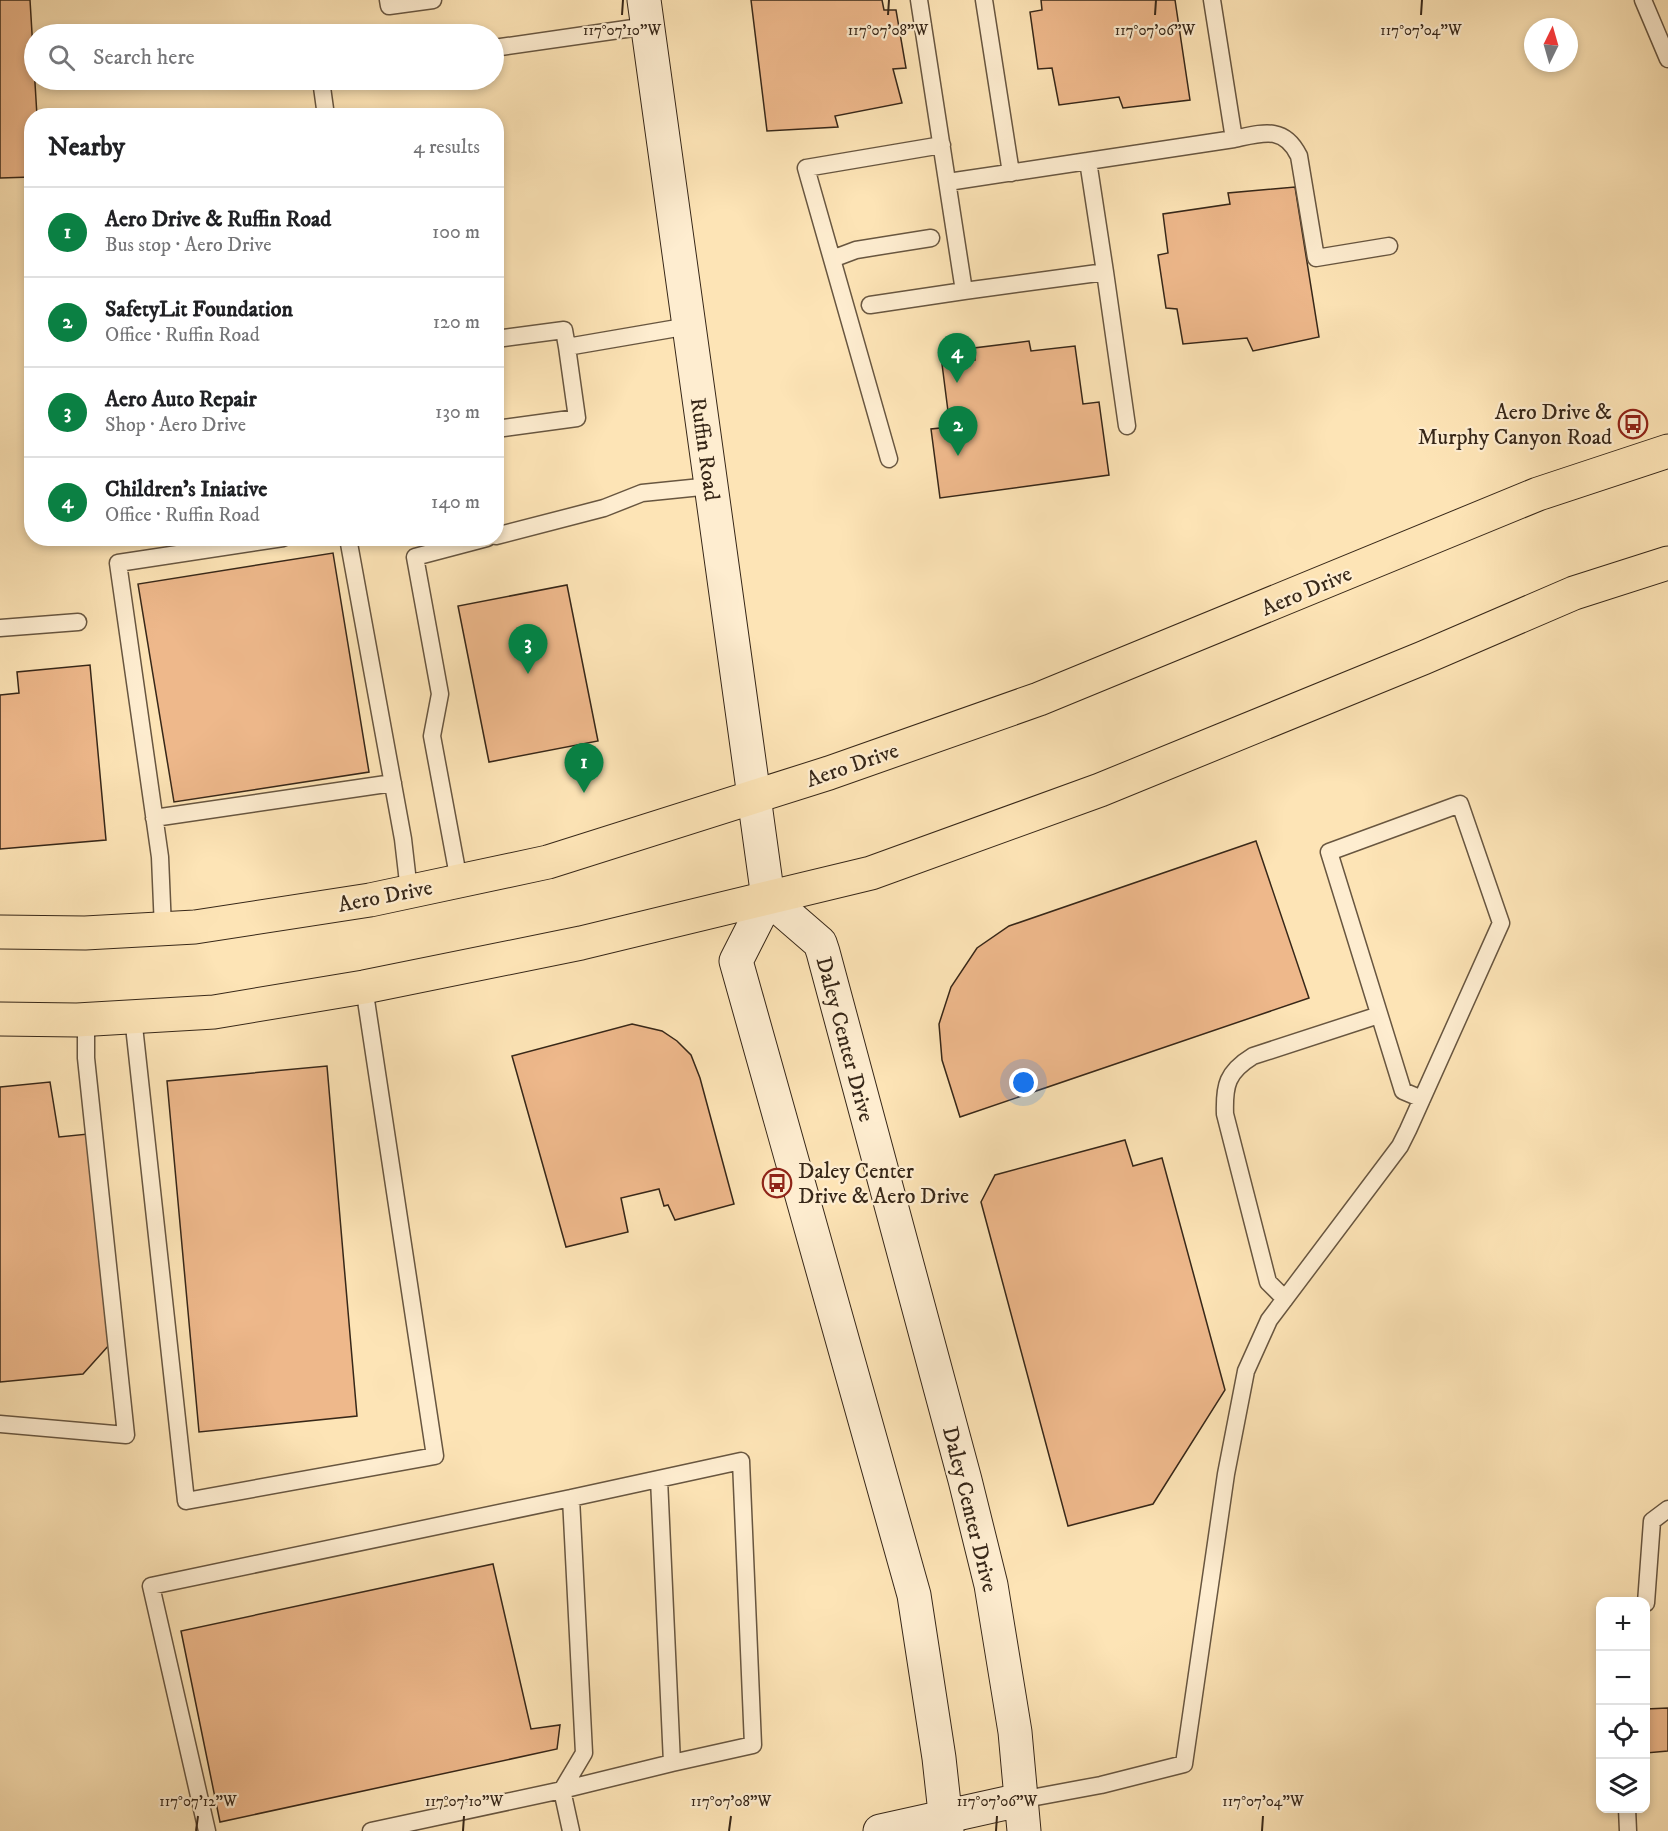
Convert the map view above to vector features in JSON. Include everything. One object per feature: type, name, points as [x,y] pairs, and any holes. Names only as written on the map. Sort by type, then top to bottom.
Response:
[{"type":"main road","name":"Ruffin Road","points":[[646,13],[768,898]]},
{"type":"main road","name":"Aero Drive","points":[[0,932],[85,933],[195,927],[369,900],[548,862],[840,769],[1039,699],[1538,494],[1668,451]]},
{"type":"main road","points":[[0,1019],[86,1020],[214,1012],[364,987],[580,943],[871,873],[1100,790],[1423,658],[1574,593],[1668,563]]},
{"type":"main road","points":[[768,898],[736,961],[914,1595],[939,1758],[946,1824]]},
{"type":"main road","name":"Daley Center Drive","points":[[768,898],[820,943],[823,952],[965,1480],[991,1585],[1015,1732],[1022,1815]]},
{"type":"main road","points":[[880,1831],[1022,1815]]},
{"type":"lane","points":[[388,0],[389,6],[433,0]]},
{"type":"lane","points":[[919,0],[964,291]]},
{"type":"lane","points":[[984,0],[1011,173]]},
{"type":"lane","points":[[1212,0],[1234,139]]},
{"type":"lane","points":[[1643,0],[1668,59]]},
{"type":"lane","points":[[504,46],[646,13]]},
{"type":"lane","points":[[322,90],[325,108]]},
{"type":"lane","points":[[948,182],[1268,133],[1279,134],[1294,146],[1299,156],[1316,258],[1389,246]]},
{"type":"lane","points":[[889,459],[806,168],[942,145]]},
{"type":"lane","points":[[1088,161],[1127,426]]},
{"type":"lane","points":[[832,259],[856,250],[931,238]]},
{"type":"lane","points":[[870,305],[1105,272]]},
{"type":"lane","points":[[567,347],[689,326]]},
{"type":"lane","points":[[504,338],[564,330],[577,418],[504,428]]},
{"type":"lane","points":[[504,534],[604,508],[642,493],[711,486]]},
{"type":"lane","points":[[163,929],[160,857],[118,563],[230,546]]},
{"type":"lane","points":[[349,546],[403,839],[409,891]]},
{"type":"lane","points":[[457,546],[415,557],[440,694],[432,736],[459,881]]},
{"type":"lane","points":[[0,628],[78,622]]},
{"type":"lane","points":[[154,818],[393,783]]},
{"type":"lane","points":[[1022,1815],[1101,1785],[1184,1764],[1226,1474],[1238,1403],[1254,1349],[1269,1320],[1400,1146],[1422,1099],[1501,923],[1460,804],[1329,852],[1403,1090],[1422,1099]]},
{"type":"lane","points":[[133,1017],[186,1502],[435,1456],[364,987]]},
{"type":"lane","points":[[1285,1299],[1268,1282],[1227,1125],[1224,1094],[1229,1079],[1237,1066],[1253,1056],[1380,1015]]},
{"type":"lane","points":[[0,1424],[126,1435],[86,1058],[86,1020]]},
{"type":"lane","points":[[207,1831],[151,1586],[741,1461],[753,1745],[562,1790],[371,1831]]},
{"type":"lane","points":[[659,1479],[672,1763]]},
{"type":"lane","points":[[571,1498],[584,1753],[562,1790],[571,1831]]},
{"type":"lane","points":[[1646,1597],[1652,1521],[1668,1509]]},
{"type":"lane","points":[[1627,1813],[1628,1831]]},
{"type":"building","points":[[0,0],[30,0],[31,24],[24,24],[24,90],[35,90],[37,108],[24,108],[24,177],[0,178]]},
{"type":"building","points":[[751,0],[882,0],[884,10],[896,10],[906,68],[893,69],[902,103],[835,116],[838,127],[767,131]]},
{"type":"building","points":[[1041,0],[1175,0],[1190,100],[1123,108],[1119,97],[1059,105],[1052,68],[1038,69],[1030,12],[1042,10]]},
{"type":"building","points":[[1295,187],[1319,337],[1253,351],[1247,338],[1183,344],[1177,309],[1166,308],[1158,255],[1168,253],[1163,214],[1230,204],[1228,193]]},
{"type":"building","points":[[1029,341],[1031,351],[1075,346],[1083,404],[1099,402],[1109,475],[940,498],[931,429],[950,427],[942,364],[975,360],[974,348]]},
{"type":"building","points":[[333,553],[369,772],[174,802],[138,584]]},
{"type":"building","points":[[567,585],[598,741],[489,762],[458,606]]},
{"type":"building","points":[[90,665],[106,840],[0,849],[0,695],[19,693],[17,672]]},
{"type":"building","points":[[1256,841],[1309,998],[960,1117],[942,1060],[939,1024],[951,987],[977,948],[1009,926]]},
{"type":"building","points":[[632,1024],[662,1031],[677,1041],[691,1055],[700,1078],[734,1204],[675,1220],[668,1205],[664,1206],[659,1189],[621,1198],[628,1232],[566,1247],[512,1056]]},
{"type":"building","points":[[327,1066],[357,1416],[199,1432],[167,1081]]},
{"type":"building","points":[[50,1082],[59,1137],[88,1134],[110,1344],[83,1374],[0,1382],[0,1087]]},
{"type":"building","points":[[1125,1140],[1133,1166],[1162,1158],[1225,1390],[1153,1504],[1068,1526],[981,1202],[995,1175]]},
{"type":"building","points":[[493,1564],[531,1729],[560,1725],[557,1749],[220,1822],[181,1631]]},
{"type":"building","points":[[1668,1708],[1668,1751],[1650,1753],[1650,1709]]},
{"type":"place","name":"Children’s Iniative","points":[[957,383]]},
{"type":"place","name":"Aero Drive & Murphy Canyon Road","points":[[1633,424]]},
{"type":"place","name":"SafetyLit Foundation","points":[[958,456]]},
{"type":"place","name":"Aero Auto Repair","points":[[528,674]]},
{"type":"place","name":"Aero Drive & Ruffin Road","points":[[584,793]]},
{"type":"place","name":"Daley Center Drive & Aero Drive","points":[[777,1183]]}]
